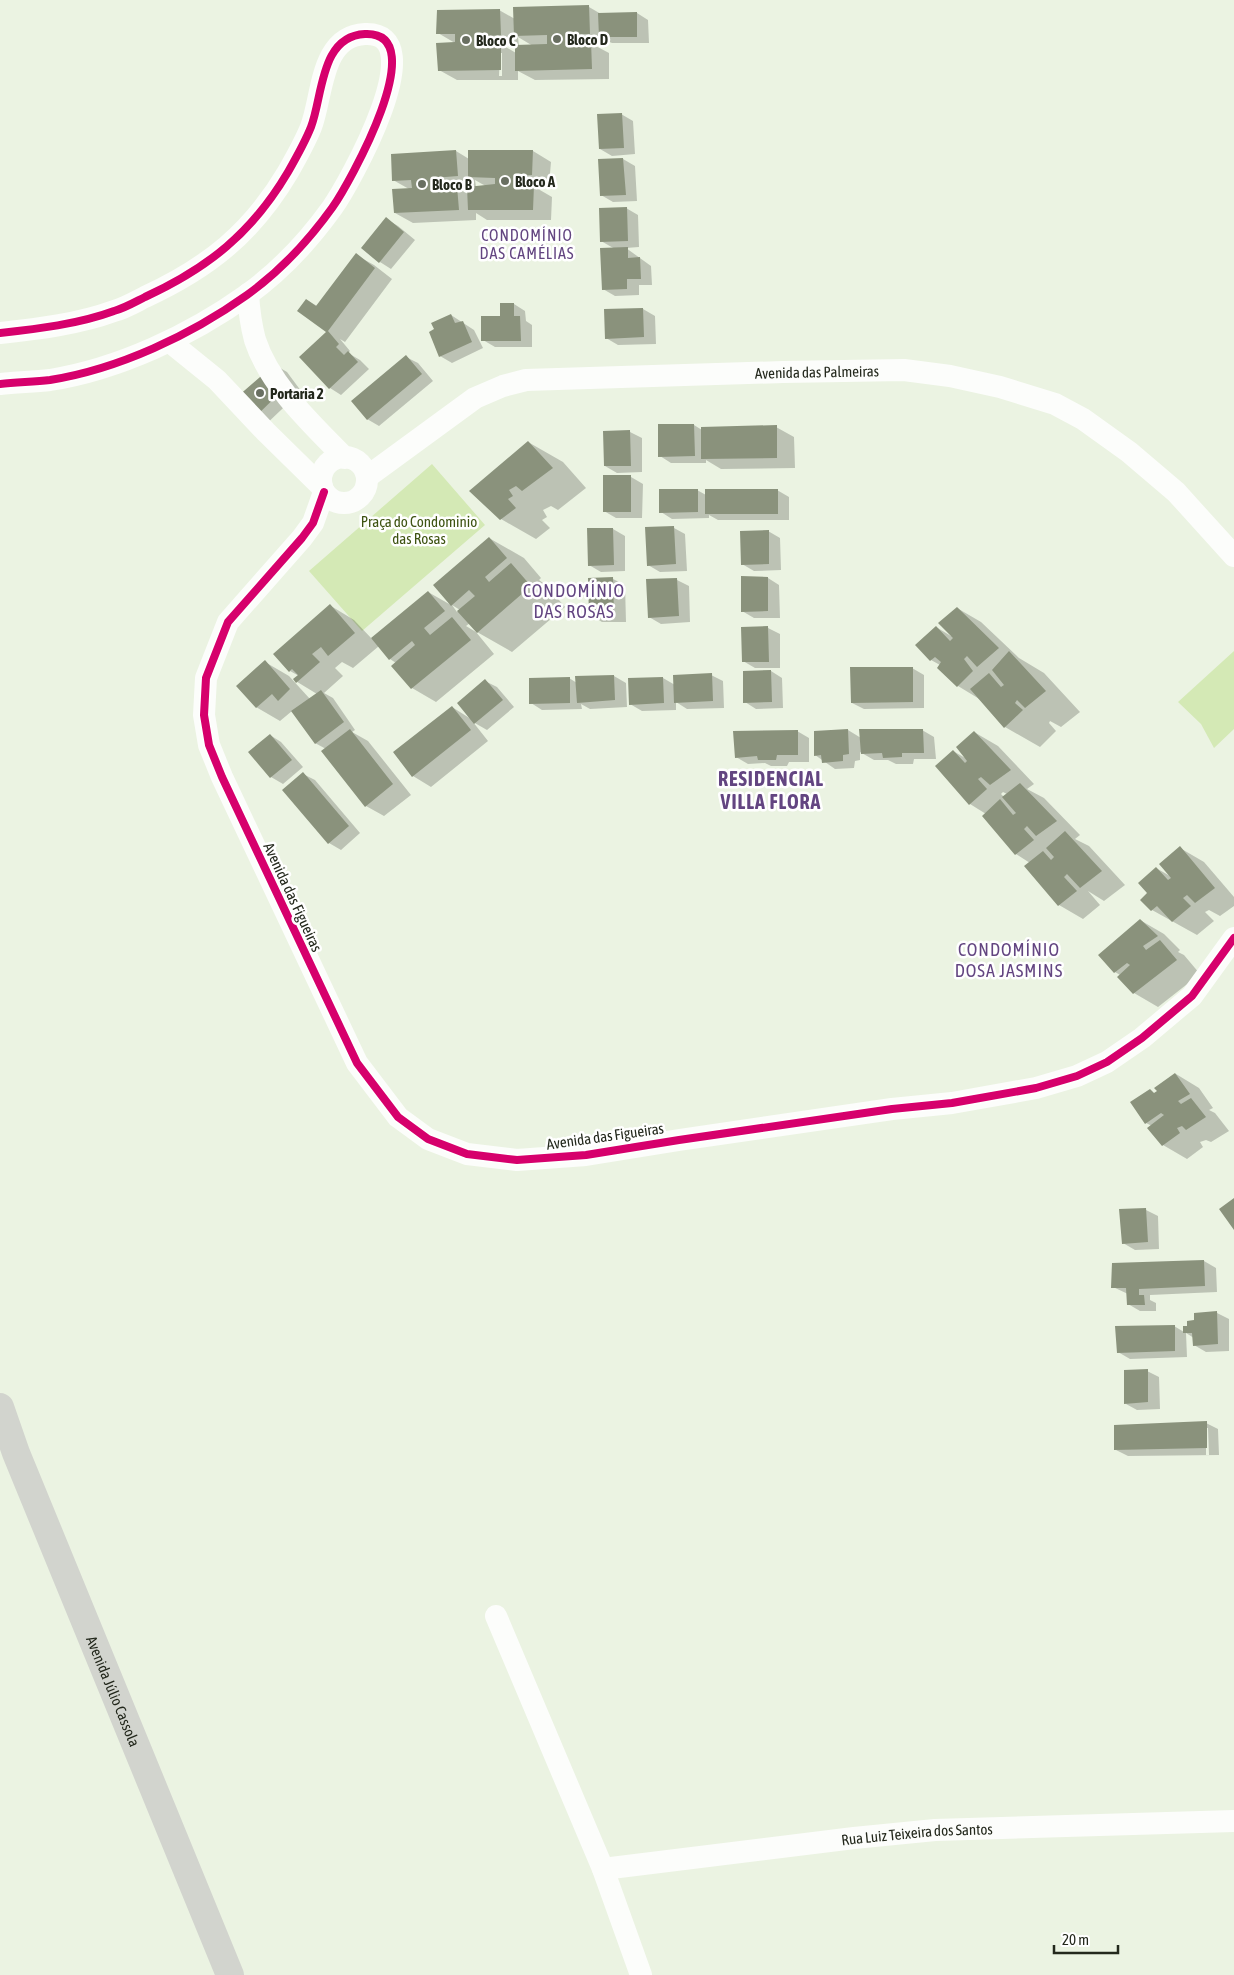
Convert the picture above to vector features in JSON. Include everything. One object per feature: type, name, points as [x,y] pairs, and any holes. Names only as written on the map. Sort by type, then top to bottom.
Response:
[{"type":"main road","name":"Avenida Júlio Cassola","points":[[0,1407],[16,1453],[230,1975]]},
{"type":"street","points":[[0,333],[47,327],[114,311],[174,284],[218,255],[262,212],[288,171],[311,127],[326,67],[336,48],[347,39],[361,34],[373,34],[384,39],[391,47],[394,62],[392,78],[371,136],[333,208],[297,251],[248,294],[170,342],[105,367],[50,380],[0,384]]},
{"type":"street","points":[[248,294],[251,325],[256,342],[270,371],[295,406],[345,458]]},
{"type":"street","points":[[170,342],[218,380],[330,498],[336,502],[352,502],[364,492],[367,477],[359,463],[353,459],[338,458],[326,466],[321,480],[323,489]]},
{"type":"street","name":"Avenida das Palmeiras","points":[[367,477],[475,398],[503,386],[526,380],[904,370],[950,376],[1000,387],[1055,404],[1083,419],[1129,452],[1176,492],[1234,556]]},
{"type":"street","name":"Avenida das Figueiras","points":[[323,489],[313,523],[228,622],[206,678],[204,714],[209,745],[222,777],[357,1063],[398,1117],[428,1139],[468,1154],[517,1160],[586,1156],[679,1140],[892,1109],[952,1103],[1036,1088],[1077,1076],[1107,1062],[1142,1038],[1192,996],[1234,938]]},
{"type":"street","points":[[496,1616],[603,1869],[641,1975]]},
{"type":"street","name":"Rua Luiz Teixeira dos Santos","points":[[603,1869],[854,1838],[935,1830],[1234,1821]]},
{"type":"green space","name":"Praça do Condominio das Rosas","points":[[432,464],[485,525],[362,631],[309,571]]},
{"type":"green space","points":[[1234,651],[1234,729],[1214,748],[1201,724],[1178,702]]},
{"type":"building","name":"Bloco D","points":[[589,5],[590,34],[567,34],[567,42],[591,41],[592,69],[515,71],[515,45],[547,44],[547,35],[514,36],[513,7]]},
{"type":"building","name":"Bloco C","points":[[500,9],[501,35],[478,37],[477,43],[501,43],[501,70],[438,71],[436,43],[455,42],[455,34],[436,34],[437,10]]},
{"type":"building","points":[[637,12],[637,37],[599,37],[598,13]]},
{"type":"building","points":[[622,113],[624,148],[599,149],[597,114]]},
{"type":"building","name":"Bloco B","points":[[456,150],[458,176],[433,178],[433,187],[457,186],[459,210],[394,213],[392,189],[412,188],[411,180],[392,181],[391,154]]},
{"type":"building","name":"Bloco A","points":[[468,150],[533,150],[532,175],[515,176],[515,184],[534,185],[533,210],[468,210],[467,187],[495,184],[495,178],[468,177]]},
{"type":"building","points":[[623,158],[626,195],[600,196],[598,159]]},
{"type":"building","points":[[627,207],[628,241],[600,242],[599,208]]},
{"type":"building","points":[[386,217],[404,232],[379,263],[361,248]]},
{"type":"building","points":[[628,247],[628,258],[640,257],[641,279],[627,279],[627,289],[602,290],[600,248]]},
{"type":"building","points":[[356,253],[375,268],[328,331],[339,344],[336,347],[344,355],[348,351],[358,362],[329,389],[299,357],[326,332],[297,311],[306,299],[316,306]]},
{"type":"building","points":[[500,303],[514,303],[514,316],[520,316],[521,341],[481,341],[481,316],[500,316]]},
{"type":"building","points":[[643,308],[644,337],[605,339],[604,309]]},
{"type":"building","points":[[451,314],[455,323],[463,321],[472,342],[439,357],[429,332],[434,329],[431,323]]},
{"type":"building","points":[[406,355],[422,374],[367,420],[351,401]]},
{"type":"building","name":"Portaria 2","points":[[275,364],[290,383],[249,423],[230,403]]},
{"type":"building","points":[[658,424],[694,424],[695,456],[658,457]]},
{"type":"building","points":[[777,425],[777,458],[701,459],[701,427]]},
{"type":"building","points":[[630,430],[631,466],[604,466],[603,431]]},
{"type":"building","points":[[528,441],[553,468],[522,491],[516,486],[509,490],[513,496],[508,499],[516,508],[500,520],[469,491]]},
{"type":"building","points":[[603,475],[631,475],[631,512],[603,512]]},
{"type":"building","points":[[659,489],[698,489],[698,512],[659,513]]},
{"type":"building","points":[[705,489],[778,489],[778,514],[705,514]]},
{"type":"building","points":[[674,526],[676,564],[647,566],[645,527]]},
{"type":"building","points":[[587,528],[613,528],[614,565],[588,566]]},
{"type":"building","points":[[769,530],[769,564],[741,565],[740,531]]},
{"type":"building","points":[[489,537],[507,558],[485,577],[489,582],[511,563],[531,586],[477,633],[457,611],[475,596],[469,590],[451,606],[433,585]]},
{"type":"building","points":[[741,576],[768,577],[768,611],[741,612]]},
{"type":"building","points":[[613,577],[614,615],[589,616],[588,578]]},
{"type":"building","points":[[677,578],[679,616],[648,618],[646,579]]},
{"type":"building","points":[[428,591],[445,611],[424,628],[430,635],[452,617],[471,640],[411,689],[391,666],[415,645],[412,641],[389,660],[371,638]]},
{"type":"building","points":[[330,604],[355,633],[328,656],[321,647],[312,654],[320,662],[296,683],[293,679],[298,675],[292,669],[289,672],[273,654]]},
{"type":"building","points":[[957,607],[999,648],[977,667],[967,656],[964,659],[973,671],[957,687],[937,668],[941,662],[935,657],[930,661],[915,645],[936,626],[950,641],[953,638],[938,623]]},
{"type":"building","points":[[768,626],[769,662],[742,662],[741,627]]},
{"type":"building","points":[[1009,651],[1046,691],[1025,708],[1017,700],[1015,703],[1023,710],[1004,728],[970,689],[989,673],[1001,687],[1004,685],[992,670]]},
{"type":"building","points":[[265,660],[290,689],[278,701],[272,694],[256,708],[236,686]]},
{"type":"building","points":[[850,667],[913,667],[913,702],[851,703]]},
{"type":"building","points":[[771,670],[772,702],[743,703],[743,671]]},
{"type":"building","points":[[712,673],[713,701],[674,703],[673,675]]},
{"type":"building","points":[[614,675],[615,700],[577,703],[575,676]]},
{"type":"building","points":[[570,677],[570,703],[529,704],[529,678]]},
{"type":"building","points":[[663,677],[664,703],[629,705],[628,678]]},
{"type":"building","points":[[485,679],[503,700],[474,724],[457,703]]},
{"type":"building","points":[[321,690],[344,722],[315,744],[291,711]]},
{"type":"building","points":[[452,706],[471,730],[412,777],[393,752]]},
{"type":"building","points":[[350,729],[393,784],[365,807],[321,751]]},
{"type":"building","points":[[848,729],[849,754],[843,755],[843,761],[822,763],[821,755],[814,756],[814,731]]},
{"type":"building","points":[[859,729],[923,729],[924,753],[902,753],[902,757],[883,758],[882,753],[861,754]]},
{"type":"building","points":[[798,730],[798,755],[777,755],[776,760],[758,760],[757,756],[735,758],[733,731]]},
{"type":"building","points":[[974,731],[1011,770],[990,785],[981,777],[978,779],[987,789],[969,805],[935,766],[953,750],[965,763],[967,761],[956,747]]},
{"type":"building","points":[[270,734],[292,760],[270,778],[248,752]]},
{"type":"building","points":[[303,772],[349,826],[328,844],[282,790]]},
{"type":"building","points":[[1020,783],[1057,821],[1036,836],[1027,826],[1024,829],[1034,840],[1015,855],[982,816],[1000,799],[1013,815],[1016,813],[1002,797]]},
{"type":"building","points":[[1065,831],[1102,871],[1080,888],[1067,874],[1064,877],[1077,891],[1058,906],[1024,866],[1043,851],[1051,860],[1054,857],[1046,848]]},
{"type":"building","points":[[1180,846],[1215,888],[1195,903],[1187,895],[1183,898],[1191,906],[1172,922],[1157,906],[1151,911],[1140,900],[1147,893],[1138,883],[1156,867],[1168,880],[1171,878],[1159,864]]},
{"type":"building","points":[[1140,919],[1158,936],[1143,946],[1146,950],[1160,940],[1177,960],[1133,994],[1117,977],[1130,965],[1127,963],[1114,973],[1098,955]]},
{"type":"building","points":[[1175,1073],[1190,1094],[1178,1101],[1181,1104],[1191,1098],[1206,1117],[1186,1130],[1182,1126],[1177,1128],[1180,1133],[1162,1146],[1147,1128],[1164,1115],[1161,1113],[1145,1124],[1130,1102],[1150,1089],[1154,1093],[1157,1091],[1154,1088]]},
{"type":"building","points":[[1234,1198],[1234,1230],[1219,1209]]},
{"type":"building","points":[[1146,1208],[1148,1242],[1122,1244],[1119,1209]]},
{"type":"building","points":[[1204,1260],[1205,1286],[1139,1289],[1139,1295],[1144,1295],[1145,1305],[1127,1305],[1126,1288],[1111,1288],[1112,1263]]},
{"type":"building","points":[[1217,1311],[1218,1344],[1193,1346],[1192,1333],[1183,1333],[1183,1326],[1187,1326],[1187,1321],[1194,1320],[1194,1313]]},
{"type":"building","points":[[1175,1325],[1175,1351],[1117,1353],[1115,1326]]},
{"type":"building","points":[[1148,1369],[1148,1402],[1124,1404],[1124,1370]]},
{"type":"building","points":[[1207,1421],[1207,1448],[1114,1450],[1114,1425]]},
{"type":"cycle path","points":[[0,333],[43,328],[101,316],[130,305],[168,286],[208,261],[244,231],[274,194],[288,172],[311,127],[321,84],[331,56],[339,45],[350,37],[365,34],[384,40],[392,57],[390,81],[381,111],[368,142],[332,208],[314,232],[271,276],[247,295],[202,324],[128,359],[76,375],[50,380],[0,384]]},
{"type":"cycle path","points":[[324,492],[313,523],[302,538],[228,622],[206,678],[204,715],[209,745],[222,777],[357,1063],[398,1117],[428,1139],[467,1154],[517,1160],[586,1155],[892,1109],[952,1103],[1036,1088],[1077,1076],[1107,1062],[1142,1038],[1192,996],[1234,938]]},
{"type":"place","name":"Bloco D","points":[[557,39]]},
{"type":"place","name":"Bloco C","points":[[466,40]]},
{"type":"place","name":"Bloco A","points":[[505,181]]},
{"type":"place","name":"Bloco B","points":[[422,184]]},
{"type":"place","name":"Portaria 2","points":[[260,393]]},
{"type":"district","name":"CONDOMÍNIO DAS CAMÉLIAS","points":[[527,244]]},
{"type":"district","name":"CONDOMÍNIO DAS ROSAS","points":[[574,600]]},
{"type":"district","name":"RESIDENCIAL VILLA FLORA","points":[[771,790]]},
{"type":"district","name":"CONDOMÍNIO DOSA JASMINS","points":[[1009,960]]}]
